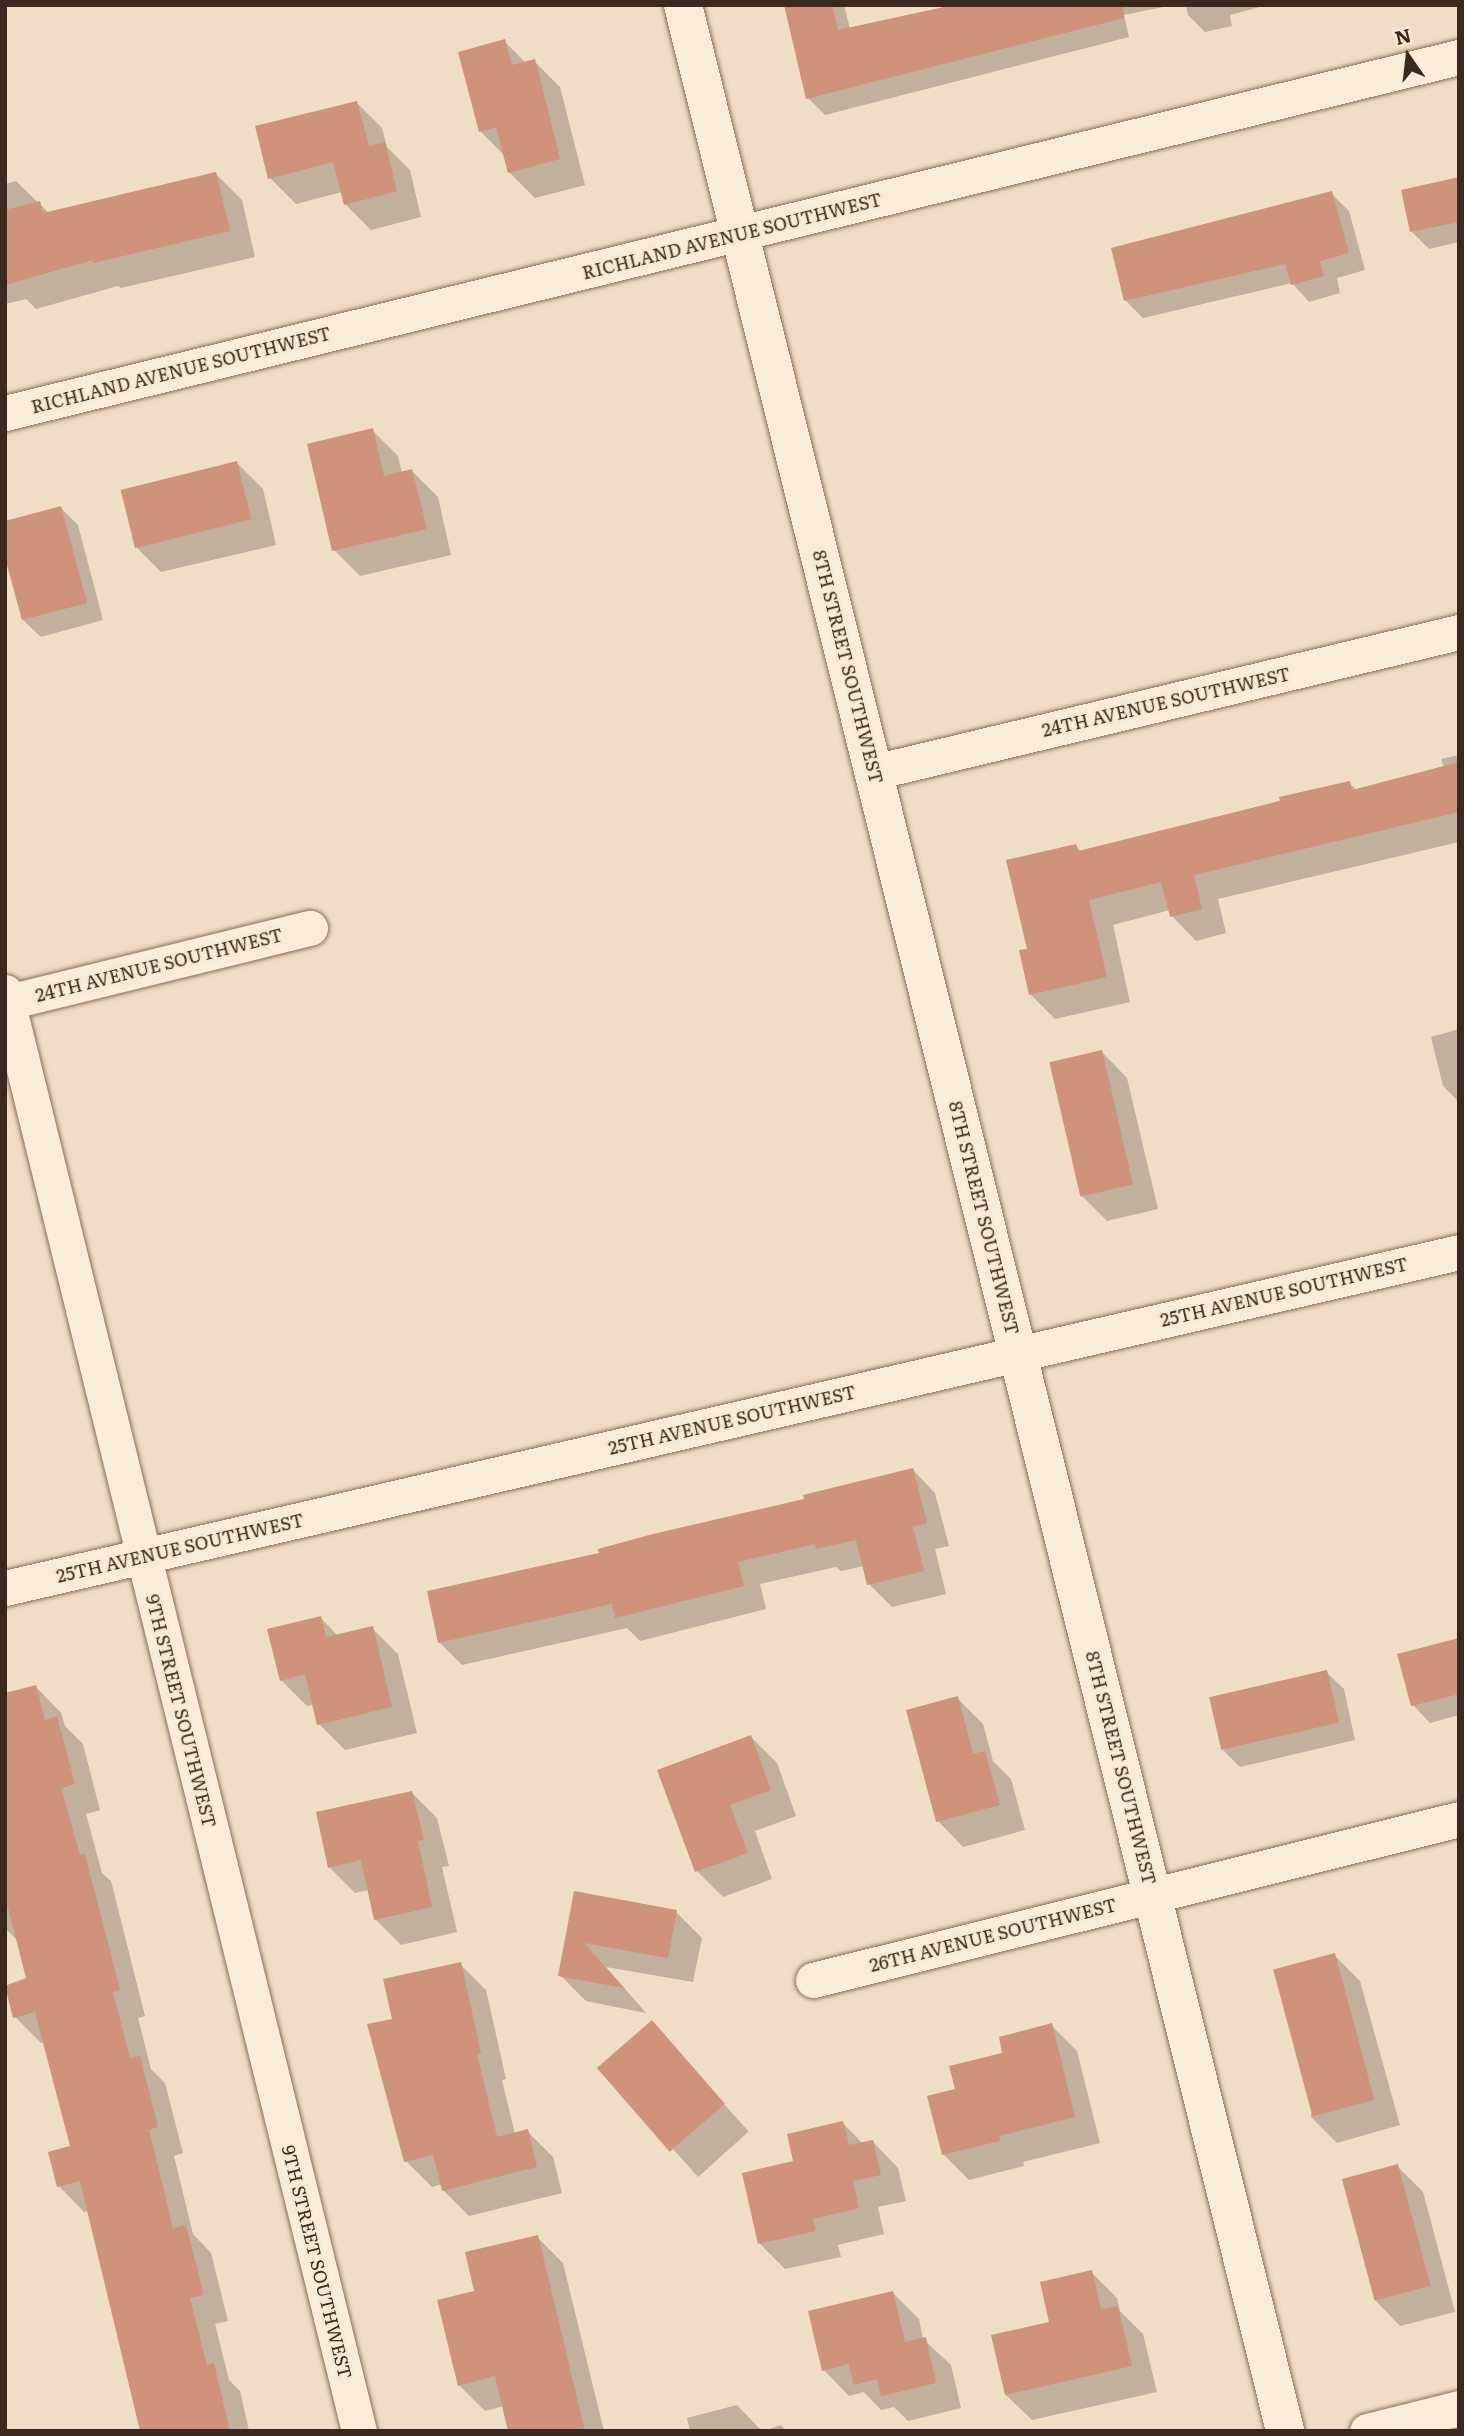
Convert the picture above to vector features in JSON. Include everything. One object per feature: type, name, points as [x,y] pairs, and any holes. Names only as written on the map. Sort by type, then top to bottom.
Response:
[{"type":"street","name":"8TH STREET SOUTHWEST","points":[[682,5],[1285,2431]]},
{"type":"street","name":"RICHLAND AVENUE SOUTHWEST","points":[[5,413],[1459,57]]},
{"type":"street","name":"24TH AVENUE SOUTHWEST","points":[[874,772],[1459,632]]},
{"type":"street","name":"24TH AVENUE SOUTHWEST","points":[[7,997],[310,928]]},
{"type":"street","name":"9TH STREET SOUTHWEST","points":[[7,997],[142,1557],[359,2431]]},
{"type":"street","name":"25TH AVENUE SOUTHWEST","points":[[5,1588],[1459,1252]]},
{"type":"street","name":"26TH AVENUE SOUTHWEST","points":[[813,1980],[1459,1819]]},
{"type":"street","points":[[1367,2431],[1459,2408]]},
{"type":"building","points":[[784,5],[832,5],[838,30],[953,5],[1123,5],[1124,18],[806,99]]},
{"type":"building","points":[[505,39],[512,65],[535,59],[560,159],[508,173],[496,127],[479,132],[458,52]]},
{"type":"building","points":[[357,101],[369,146],[385,142],[397,191],[344,205],[333,162],[268,179],[255,126]]},
{"type":"building","points":[[216,172],[230,231],[93,263],[93,260],[5,285],[5,210],[40,201],[43,213]]},
{"type":"building","points":[[1459,177],[1459,222],[1410,232],[1401,190]]},
{"type":"building","points":[[1332,191],[1349,253],[1320,261],[1324,276],[1291,285],[1285,264],[1124,301],[1111,248]]},
{"type":"building","points":[[373,428],[384,476],[412,469],[427,529],[332,551],[307,444]]},
{"type":"building","points":[[237,461],[252,519],[135,548],[121,490]]},
{"type":"building","points":[[61,506],[87,603],[22,620],[5,558],[5,521]]},
{"type":"building","points":[[1459,762],[1459,812],[1194,875],[1202,909],[1170,917],[1161,882],[1089,900],[1107,977],[1029,995],[1019,950],[1027,949],[1006,860],[1076,844],[1078,851],[1280,801],[1279,797],[1350,781],[1352,790]]},
{"type":"building","points":[[1102,1050],[1133,1184],[1080,1197],[1049,1062]]},
{"type":"building","points":[[913,1468],[927,1523],[913,1527],[924,1571],[867,1585],[856,1540],[816,1549],[815,1544],[738,1562],[744,1586],[615,1618],[612,1604],[438,1643],[427,1591],[599,1553],[598,1549],[653,1534],[804,1499],[803,1495]]},
{"type":"building","points":[[321,1616],[326,1637],[373,1626],[392,1707],[317,1725],[305,1674],[280,1681],[267,1629]]},
{"type":"building","points":[[1459,1638],[1459,1694],[1411,1706],[1397,1654]]},
{"type":"building","points":[[1327,1670],[1339,1723],[1221,1750],[1209,1697]]},
{"type":"building","points":[[36,1685],[45,1720],[57,1716],[75,1784],[61,1788],[80,1855],[85,1854],[120,1990],[113,1992],[130,2058],[140,2056],[158,2127],[149,2130],[173,2228],[186,2225],[204,2295],[190,2298],[207,2365],[214,2363],[230,2431],[140,2431],[80,2181],[57,2187],[48,2152],[70,2146],[35,2012],[13,2018],[5,1986],[26,1978],[5,1896],[5,1693]]},
{"type":"building","points":[[958,1696],[973,1754],[985,1751],[1000,1805],[936,1822],[906,1710]]},
{"type":"building","points":[[751,1735],[771,1790],[730,1805],[748,1853],[695,1872],[657,1770]]},
{"type":"building","points":[[412,1791],[424,1840],[418,1841],[432,1907],[374,1920],[361,1860],[328,1868],[316,1812]]},
{"type":"building","points":[[574,1891],[677,1910],[668,1958],[584,1943],[624,1988],[558,1976]]},
{"type":"building","points":[[1335,1953],[1374,2100],[1313,2116],[1273,1970]]},
{"type":"building","points":[[461,1962],[481,2053],[477,2054],[497,2137],[528,2129],[537,2167],[442,2191],[433,2155],[404,2162],[367,2024],[392,2019],[383,1979]]},
{"type":"building","points":[[652,2020],[725,2104],[670,2152],[597,2068]]},
{"type":"building","points":[[1052,2023],[1075,2117],[999,2136],[1000,2141],[942,2155],[927,2096],[955,2089],[949,2066],[1002,2053],[999,2037]]},
{"type":"building","points":[[843,2121],[849,2145],[873,2140],[881,2175],[853,2181],[859,2208],[813,2219],[816,2231],[758,2244],[742,2173],[793,2161],[787,2134]]},
{"type":"building","points":[[1398,2164],[1431,2286],[1375,2301],[1342,2179]]},
{"type":"building","points":[[538,2235],[585,2431],[508,2431],[495,2376],[458,2386],[437,2300],[474,2291],[465,2252]]},
{"type":"building","points":[[1092,2270],[1101,2309],[1118,2306],[1132,2366],[1005,2395],[991,2335],[1049,2322],[1040,2282]]},
{"type":"building","points":[[893,2291],[905,2342],[926,2337],[936,2383],[881,2396],[877,2379],[854,2385],[849,2364],[822,2371],[808,2311]]}]
